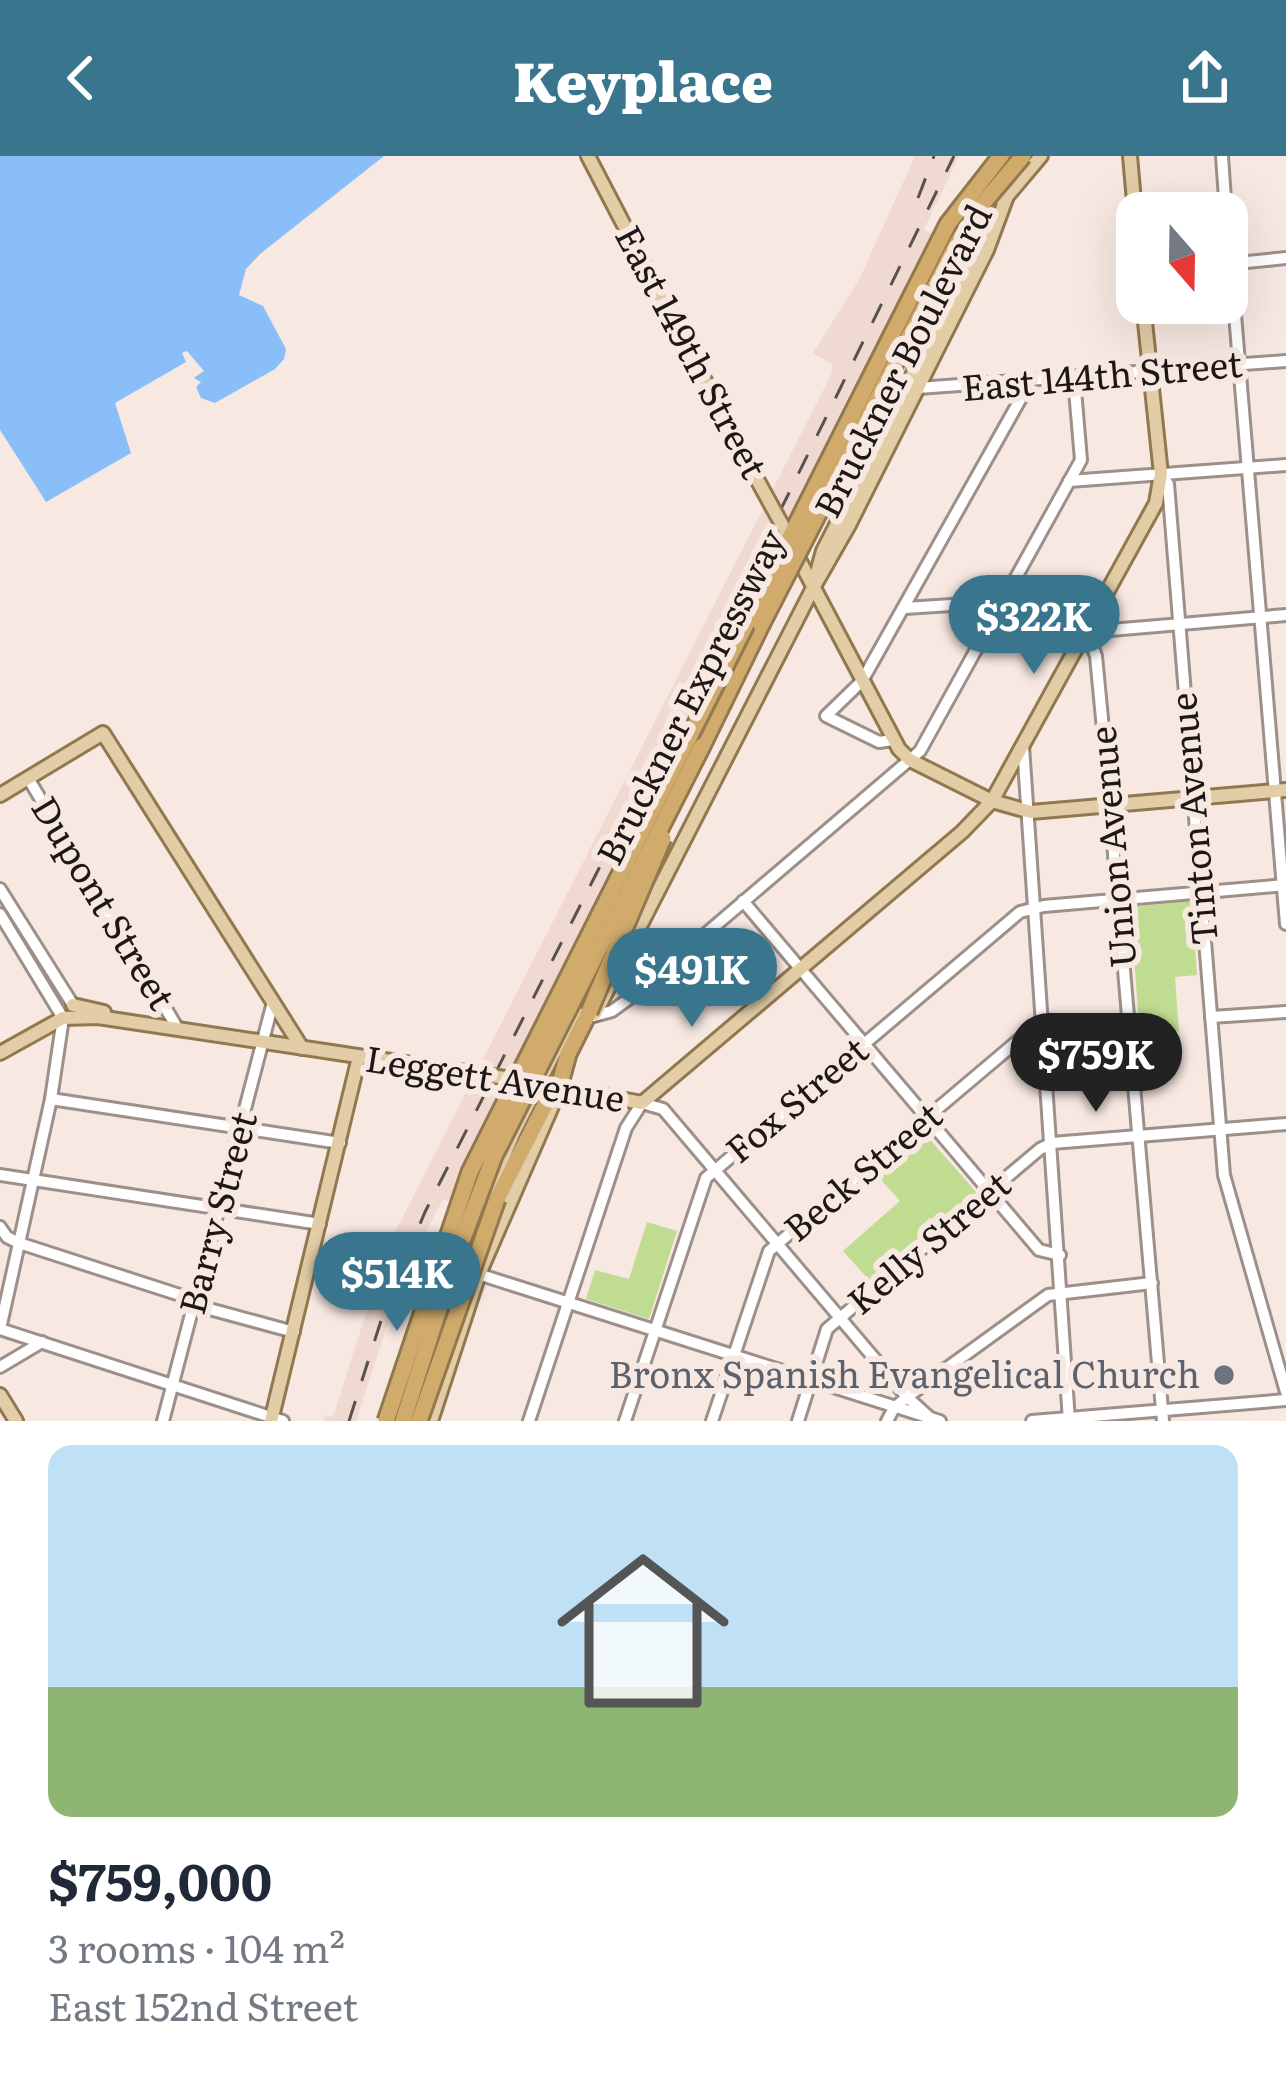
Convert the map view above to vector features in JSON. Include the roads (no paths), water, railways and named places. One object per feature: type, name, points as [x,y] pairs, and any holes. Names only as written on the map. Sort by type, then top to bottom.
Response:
[{"type":"highway","name":"Bruckner Expressway","points":[[403,1421],[470,1172],[948,224],[1004,156]]},
{"type":"highway","name":"Bruckner Expressway","points":[[403,1421],[494,1156],[942,270],[979,208],[1019,156]]},
{"type":"highway","points":[[403,1421],[497,1199],[549,1097],[560,1087],[568,1054],[592,1014],[702,746]]},
{"type":"main road","name":"East 149th Street","points":[[588,156],[893,740],[910,760],[992,801],[1026,812],[1281,790]]},
{"type":"main road","points":[[991,190],[1004,156]]},
{"type":"main road","name":"Bruckner Boulevard","points":[[403,1421],[507,1148],[895,346],[964,209],[1004,156]]},
{"type":"main road","name":"Bruckner Boulevard","points":[[403,1421],[445,1263],[517,1080],[991,190],[1019,156]]},
{"type":"main road","name":"Bruckner Boulevard","points":[[813,588],[823,551],[977,244],[1007,196],[1041,156]]},
{"type":"main road","points":[[1130,156],[1133,192]]},
{"type":"main road","name":"Bruckner Boulevard","points":[[592,1014],[849,525],[987,250],[1007,196]]},
{"type":"main road","points":[[895,346],[931,307]]},
{"type":"main road","points":[[642,1103],[962,832],[992,801],[1149,519],[1161,474],[1145,324]]},
{"type":"main road","points":[[0,795],[103,733],[302,1048]]},
{"type":"main road","points":[[73,1005],[121,1020]]},
{"type":"main road","points":[[0,1053],[63,1018]]},
{"type":"main road","name":"Leggett Avenue","points":[[63,1018],[121,1020],[642,1103]]},
{"type":"main road","points":[[276,1420],[320,1223],[365,1058]]},
{"type":"main road","points":[[431,1421],[479,1274],[560,1087]]},
{"type":"main road","points":[[0,1396],[16,1421]]},
{"type":"street","points":[[1222,156],[1225,192]]},
{"type":"street","points":[[1248,262],[1286,258]]},
{"type":"street","points":[[1235,324],[1260,617],[1281,790],[1286,924]]},
{"type":"street","name":"East 144th Street","points":[[917,388],[1286,361]]},
{"type":"street","points":[[592,1014],[612,1011],[634,995],[920,751],[1081,460],[1075,378]]},
{"type":"street","points":[[893,740],[882,743],[826,716],[862,681],[1030,382]]},
{"type":"street","points":[[1070,481],[1286,465]]},
{"type":"street","name":"Tinton Avenue","points":[[1161,474],[1168,484],[1224,1175],[1286,1396]]},
{"type":"street","points":[[1149,519],[1171,525]]},
{"type":"street","points":[[905,608],[1106,595]]},
{"type":"street","points":[[1088,632],[1286,615]]},
{"type":"street","name":"Union Avenue","points":[[1088,632],[1096,656],[1162,1416]]},
{"type":"street","points":[[1022,746],[1069,1419]]},
{"type":"street","name":"Dupont Street","points":[[28,778],[178,1029]]},
{"type":"street","points":[[1032,907],[1284,885]]},
{"type":"street","points":[[0,889],[73,1005]]},
{"type":"street","points":[[742,901],[1039,1250],[1060,1256]]},
{"type":"street","name":"Fox Street","points":[[625,1421],[706,1178],[1019,912],[1032,907]]},
{"type":"street","points":[[0,914],[63,1018],[51,1099],[0,1329],[276,1420]]},
{"type":"street","name":"Barry Street","points":[[163,1421],[272,1006]]},
{"type":"street","points":[[1211,1018],[1286,1012]]},
{"type":"street","points":[[1042,1031],[1127,1024]]},
{"type":"street","name":"Beck Street","points":[[712,1421],[769,1251],[1028,1033],[1042,1031]]},
{"type":"street","points":[[51,1099],[340,1143]]},
{"type":"street","points":[[529,1421],[626,1128],[642,1103]]},
{"type":"street","name":"Leggett Avenue","points":[[642,1103],[659,1106],[907,1397],[935,1419]]},
{"type":"street","points":[[1052,1143],[1286,1124]]},
{"type":"street","name":"Kelly Street","points":[[798,1421],[827,1329],[1052,1143]]},
{"type":"street","points":[[0,1175],[320,1223]]},
{"type":"street","points":[[0,1227],[7,1238],[19,1243],[295,1332]]},
{"type":"street","points":[[445,1263],[935,1419]]},
{"type":"street","points":[[887,1421],[907,1397],[1048,1295],[1152,1283]]},
{"type":"street","points":[[0,1367],[42,1342]]},
{"type":"street","points":[[1032,1421],[1162,1416],[1286,1396]]},
{"type":"water","points":[[0,156],[384,156],[246,269],[239,295],[263,306],[286,349],[275,369],[215,403],[201,398],[196,387],[201,382],[194,378],[204,371],[187,351],[182,353],[186,362],[115,403],[131,453],[46,502],[0,430]]},
{"type":"railway","points":[[918,198],[934,156]]},
{"type":"railway","points":[[349,1421],[386,1305],[425,1212],[954,156]]},
{"type":"place","name":"Bronx Spanish Evangelical Church","points":[[1224,1375]]}]
